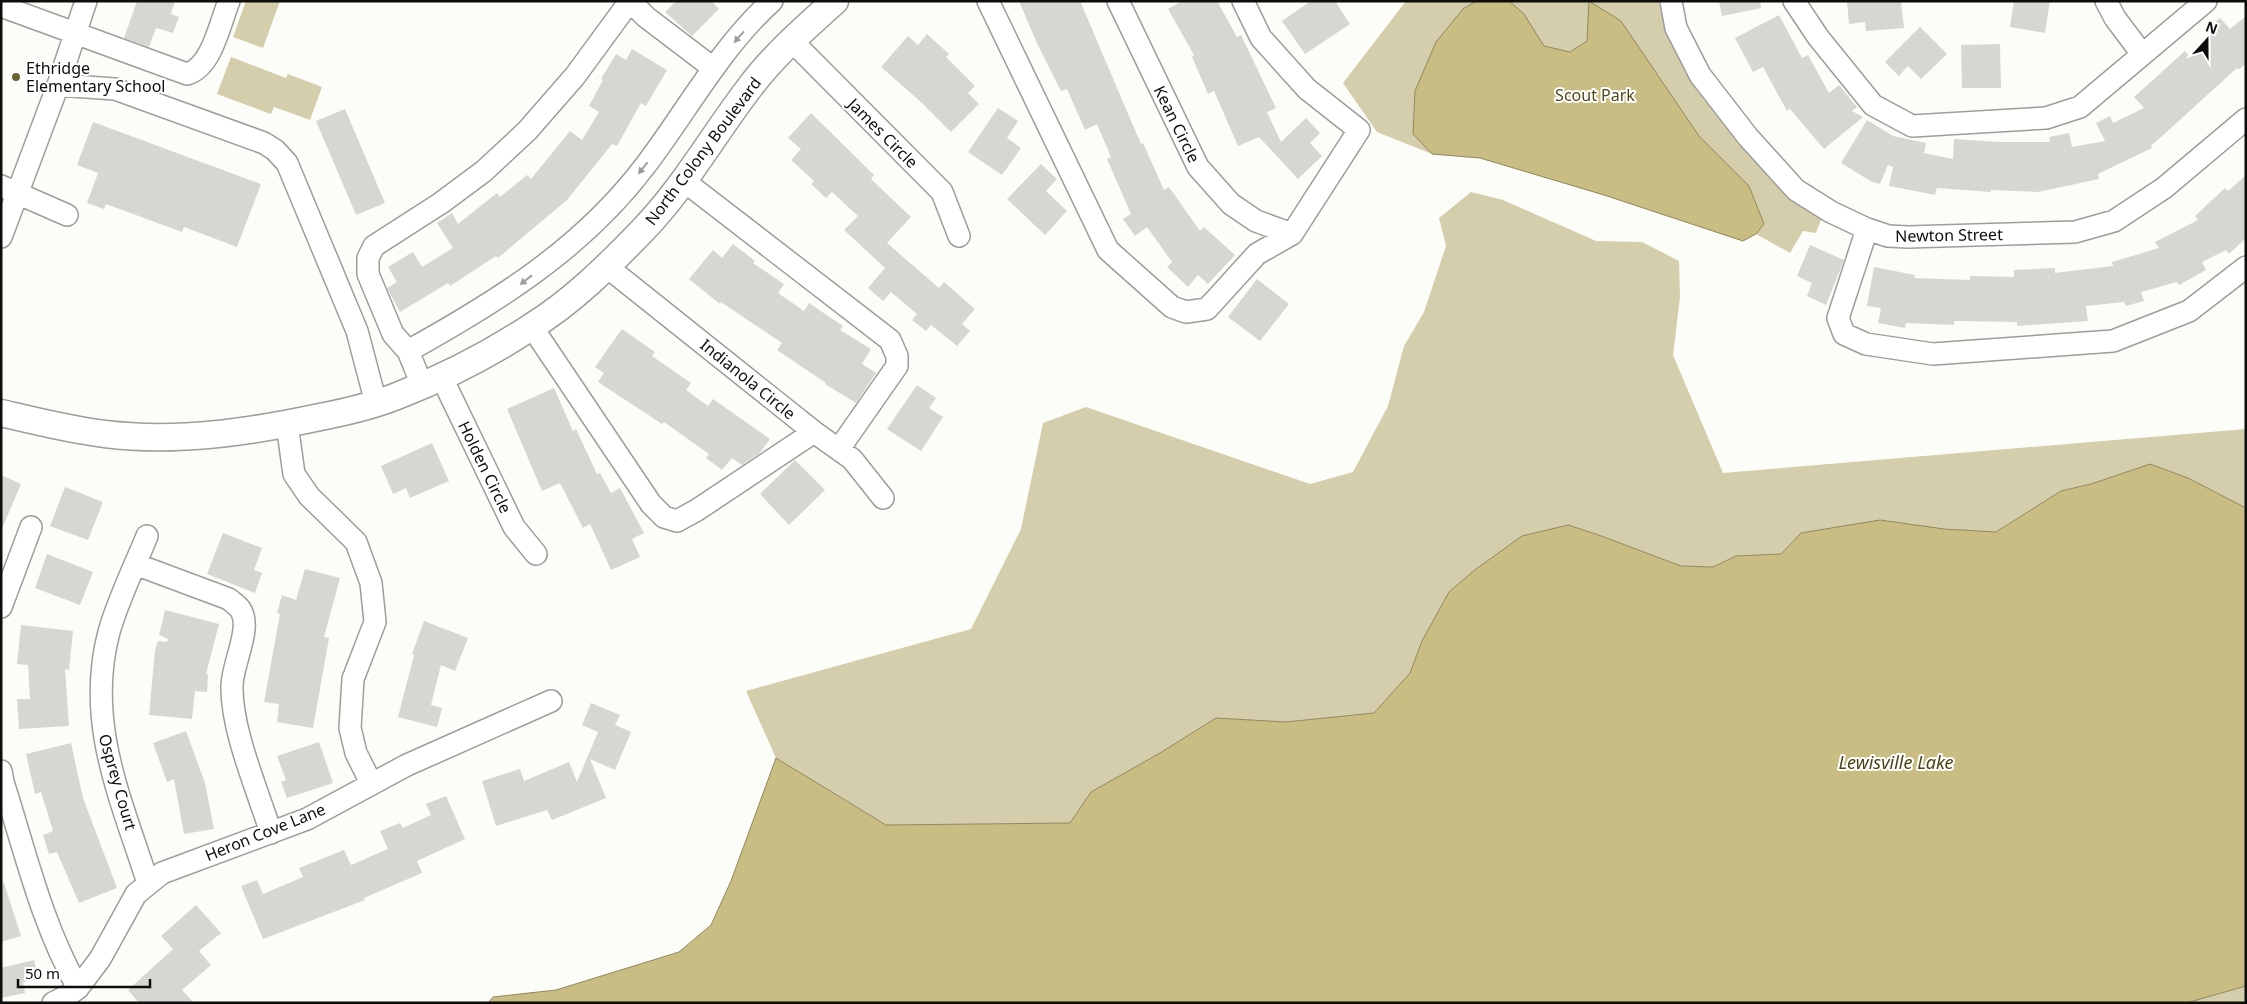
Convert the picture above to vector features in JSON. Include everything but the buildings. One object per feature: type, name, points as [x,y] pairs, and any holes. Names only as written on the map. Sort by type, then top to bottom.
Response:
[{"type":"main road","name":"North Colony Boulevard","points":[[1,413],[51,425],[106,434],[166,437],[234,432],[287,424],[376,403],[474,360],[532,327],[564,304],[643,230],[684,181],[750,86],[791,40],[835,1]]},
{"type":"street","points":[[1,236],[9,189],[58,84],[86,1]]},
{"type":"street","points":[[1,6],[75,32],[175,71],[188,74],[196,72],[208,58],[229,1]]},
{"type":"street","name":"Holden Circle","points":[[536,554],[514,527],[432,380],[393,334],[368,274],[368,258],[374,246],[484,172],[527,131],[575,76],[630,1],[646,17],[713,68]]},
{"type":"street","points":[[408,351],[479,312],[514,289],[573,242],[612,204],[645,166],[713,68],[772,1]]},
{"type":"street","points":[[988,1],[1108,250],[1172,307],[1186,312],[1206,309],[1258,254],[1292,234],[1359,130],[1307,89],[1261,38],[1243,1]]},
{"type":"street","name":"Kean Circle","points":[[1118,1],[1198,167],[1231,204],[1256,221],[1292,234]]},
{"type":"street","name":"Newton Street","points":[[1671,1],[1676,28],[1700,75],[1748,137],[1796,190],[1831,212],[1888,236],[2075,232],[2114,221],[2164,188],[2246,119]]},
{"type":"street","points":[[1794,1],[1818,37],[1873,105],[1912,126],[2046,118],[2080,107],[2206,1]]},
{"type":"street","points":[[2106,1],[2115,18],[2142,54]]},
{"type":"street","name":"James Circle","points":[[791,40],[942,192],[959,236]]},
{"type":"street","points":[[58,84],[116,89],[264,143],[275,150],[287,163],[357,331],[376,403]]},
{"type":"street","points":[[684,181],[890,340],[897,356],[897,366],[839,449]]},
{"type":"street","points":[[9,189],[67,215]]},
{"type":"street","points":[[1867,228],[1838,318],[1844,334],[1866,344],[1933,354],[2112,341],[2189,311],[2246,267]]},
{"type":"street","name":"Indianola Circle","points":[[606,266],[814,432],[852,459],[883,498]]},
{"type":"street","points":[[532,327],[646,496],[664,517],[677,521],[697,510],[814,432]]},
{"type":"street","points":[[287,424],[294,474],[309,496],[356,542],[371,583],[375,622],[353,679],[350,728],[356,753],[371,783]]},
{"type":"street","points":[[1,607],[31,528]]},
{"type":"street","name":"Osprey Court","points":[[146,536],[109,632],[101,681],[102,728],[107,755],[148,883]]},
{"type":"street","points":[[136,564],[229,599],[240,608],[246,627],[233,673],[233,696],[242,743],[271,833]]},
{"type":"street","name":"Heron Cove Lane","points":[[53,1003],[78,988],[100,959],[136,894],[162,873],[307,819],[371,783],[550,702]]},
{"type":"street","points":[[1,771],[50,927],[68,970],[78,988]]},
{"type":"green space","points":[[246,1],[280,1],[263,48],[233,37]]},
{"type":"green space","name":"Scout Park","points":[[1406,1],[1658,1],[1679,54],[1822,217],[1816,233],[1803,231],[1790,253],[1756,234],[1743,241],[1604,195],[1480,158],[1432,154],[1377,132],[1343,83]]},
{"type":"green space","points":[[231,57],[286,78],[288,74],[322,87],[310,120],[274,107],[271,114],[217,94]]},
{"type":"green space","points":[[1471,192],[1503,200],[1596,241],[1642,242],[1679,261],[1680,297],[1673,355],[1723,473],[2246,429],[2246,508],[2188,478],[2150,464],[2091,484],[2061,491],[1996,532],[1944,529],[1801,533],[1781,554],[1736,556],[1713,567],[1681,566],[1568,525],[1432,623],[1422,641],[1410,673],[1374,713],[1286,722],[1216,718],[1160,753],[1091,792],[1071,823],[886,825],[776,758],[746,691],[971,629],[1021,529],[1043,423],[1086,407],[1310,484],[1353,472],[1388,406],[1404,346],[1424,312],[1446,246],[1439,218]]},
{"type":"green space","points":[[2246,986],[2246,1003],[2186,1003]]},
{"type":"water","name":"Scout Park","points":[[1476,1],[1509,1],[1524,14],[1544,46],[1570,52],[1587,41],[1589,1],[1621,21],[1699,136],[1749,186],[1764,224],[1756,234],[1743,241],[1604,195],[1480,158],[1432,154],[1413,134],[1415,91],[1436,42],[1463,9]]},
{"type":"water","name":"Lewisville Lake","points":[[2150,464],[2188,478],[2246,508],[2246,986],[2186,1003],[488,1003],[493,997],[556,990],[679,952],[711,925],[731,881],[776,758],[886,825],[1070,823],[1091,792],[1160,753],[1216,718],[1286,722],[1374,713],[1410,673],[1422,641],[1449,592],[1476,569],[1522,536],[1568,525],[1681,566],[1713,567],[1736,556],[1781,554],[1801,533],[1880,520],[1944,529],[1996,532],[2061,491],[2091,484]]},
{"type":"place","name":"Ethridge Elementary School","points":[[16,77]]}]
